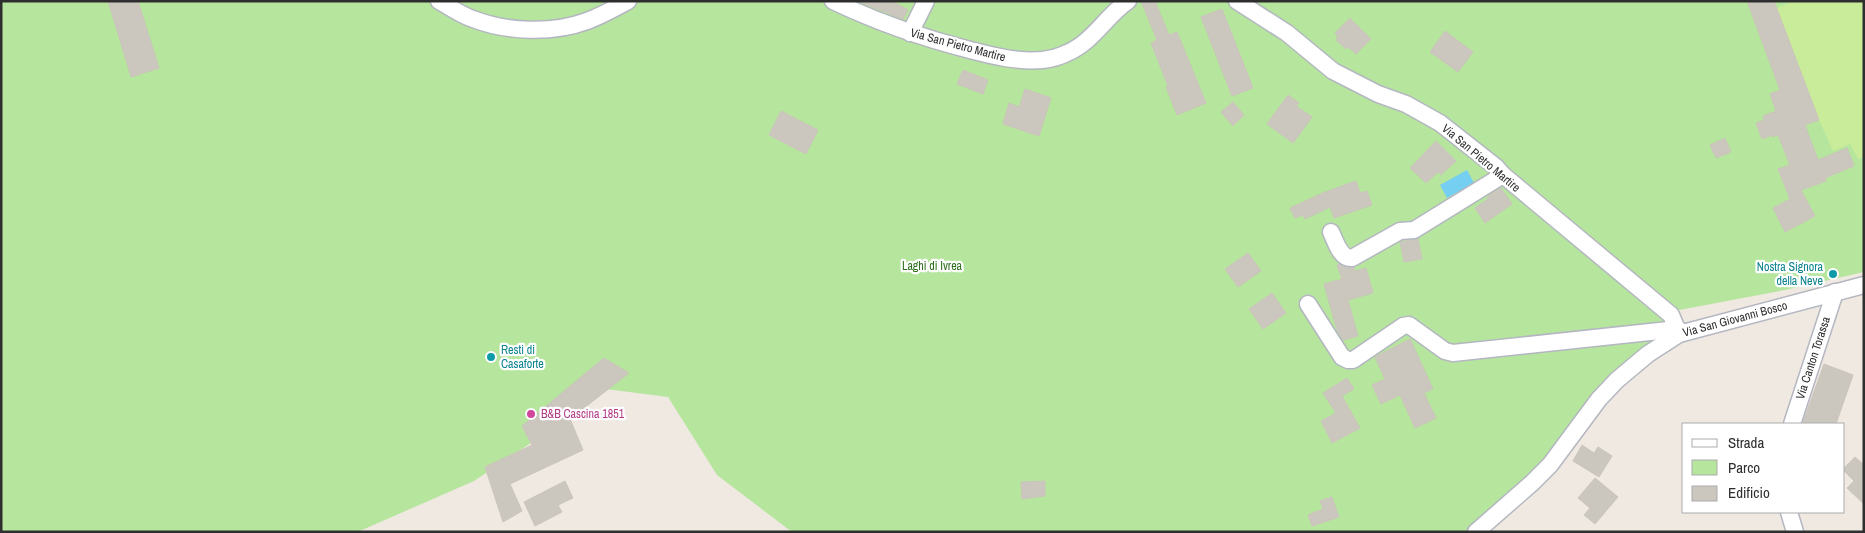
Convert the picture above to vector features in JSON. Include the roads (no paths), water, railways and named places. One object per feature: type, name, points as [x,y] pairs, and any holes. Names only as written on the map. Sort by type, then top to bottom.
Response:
[{"type":"street","points":[[439,1],[472,19],[496,26],[522,29],[551,28],[576,24],[587,21],[628,1]]},
{"type":"street","name":"Via San Pietro Martire","points":[[833,1],[863,16],[910,33],[996,57],[1041,60],[1053,58],[1077,48],[1128,1]]},
{"type":"street","points":[[910,33],[926,1]]},
{"type":"street","name":"Via San Pietro Martire","points":[[1237,1],[1287,33],[1333,71],[1378,94],[1423,113],[1440,123],[1671,315],[1679,331]]},
{"type":"street","points":[[1331,232],[1342,256],[1352,258],[1400,231],[1414,230],[1503,175]]},
{"type":"street","name":"Via San Giovanni Bosco","points":[[1476,532],[1550,465],[1598,398],[1648,354],[1679,331],[1864,284]]},
{"type":"street","name":"Via Canton Torassa","points":[[1792,423],[1835,292]]},
{"type":"street","points":[[1308,304],[1342,357],[1348,360],[1353,360],[1403,326],[1409,325],[1445,351],[1453,353],[1679,331]]},
{"type":"street","points":[[1789,513],[1795,532]]},
{"type":"water","points":[[1467,170],[1474,183],[1447,198],[1440,185]]},
{"type":"place","name":"Nostra Signora della Neve","points":[[1833,274]]},
{"type":"place","name":"Resti di Casaforte","points":[[491,357]]},
{"type":"place","name":"B&B Cascina 1851","points":[[531,414]]},
{"type":"park label","name":"Laghi di Ivrea","points":[[932,266]]}]
